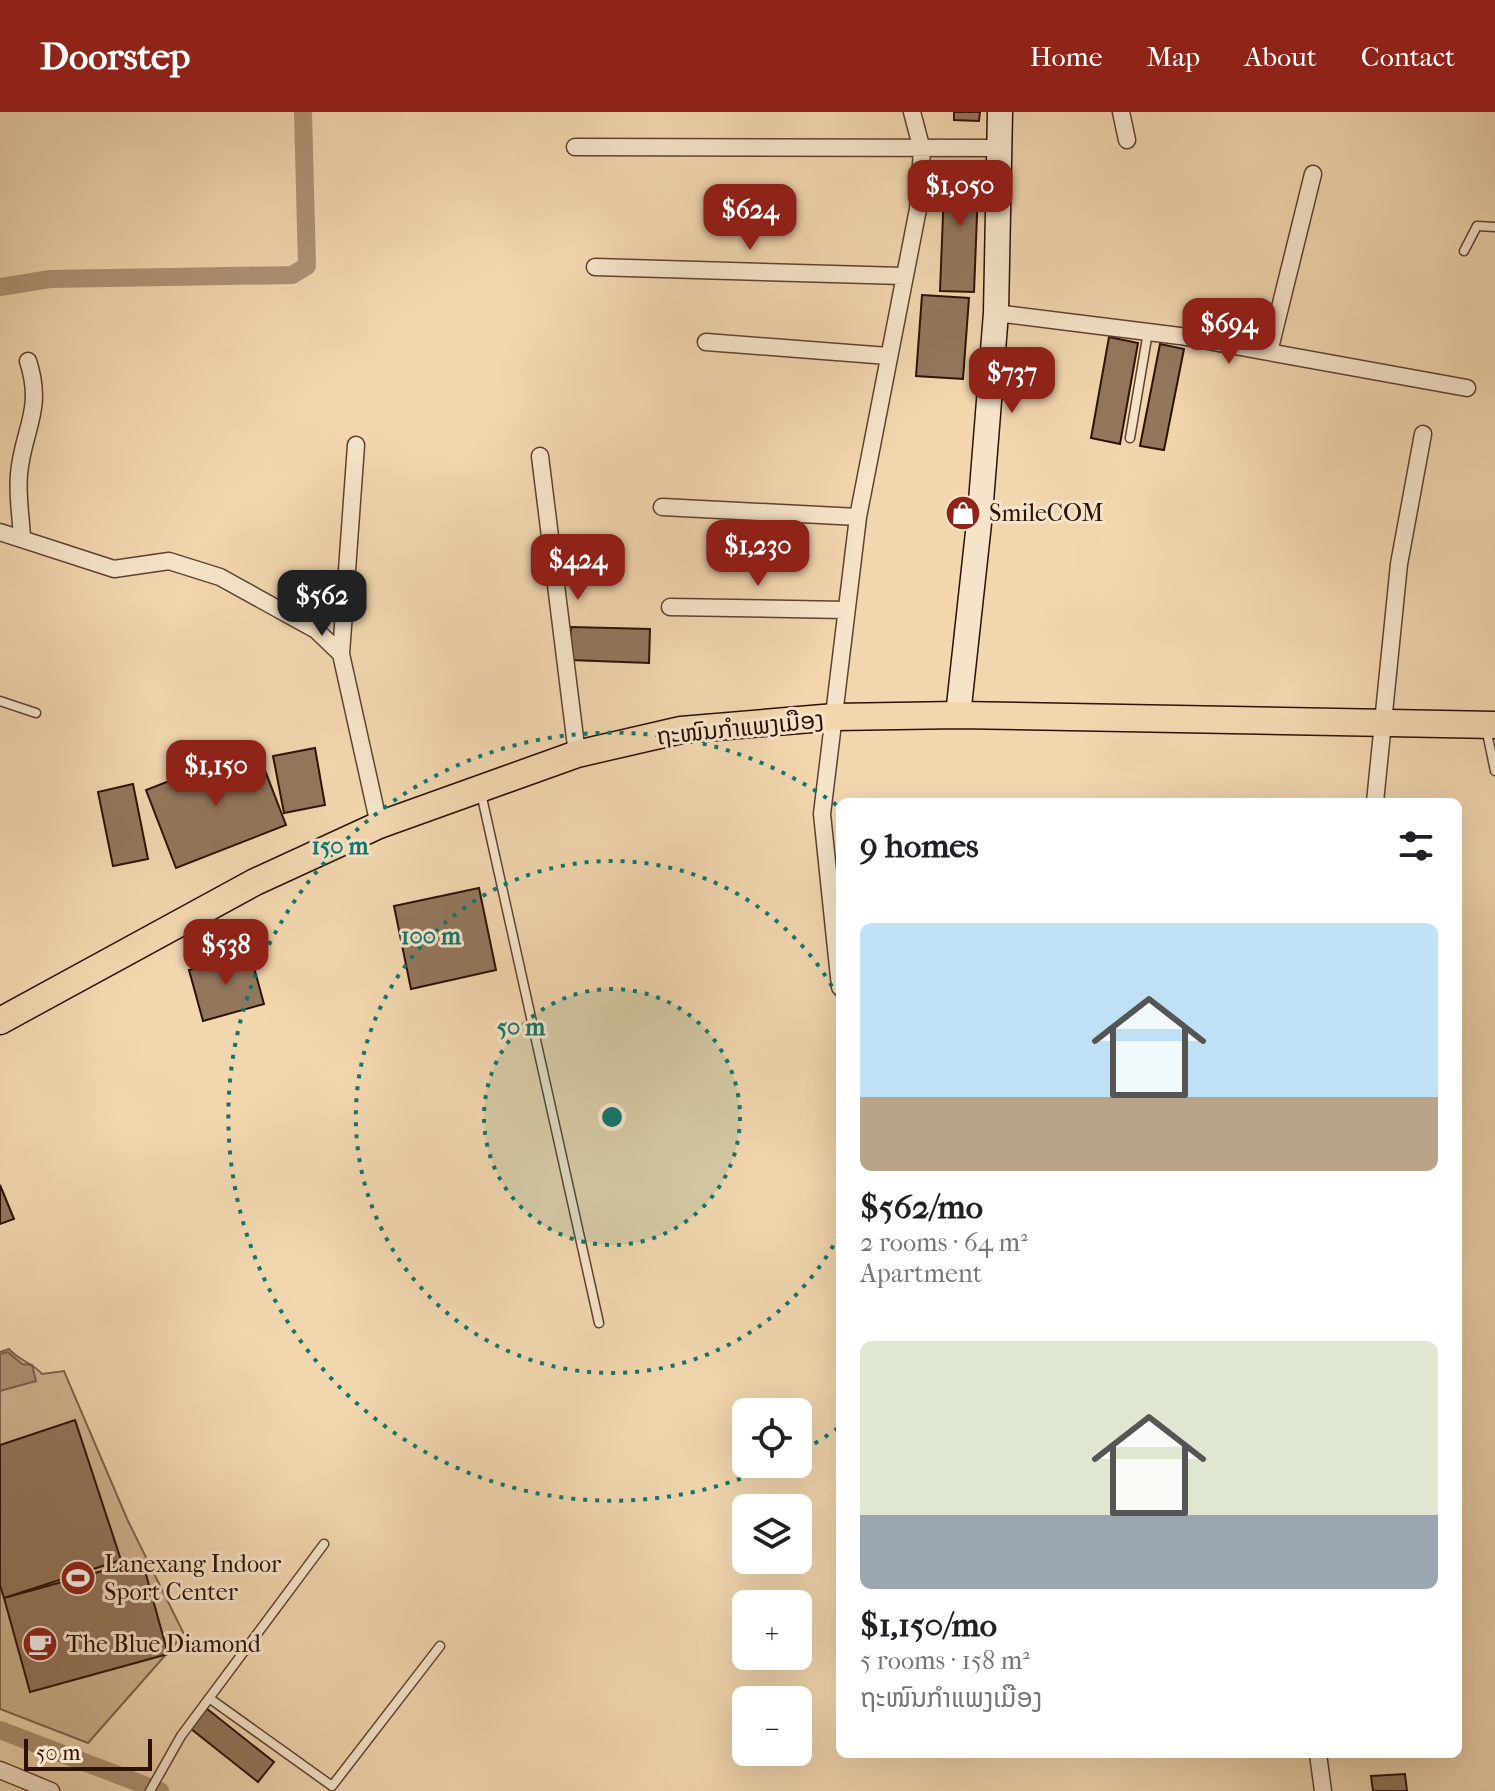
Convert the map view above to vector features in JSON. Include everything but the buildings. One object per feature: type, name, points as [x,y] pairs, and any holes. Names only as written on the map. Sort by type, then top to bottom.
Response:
[{"type":"main road","name":"ຖະໜົນກຳແພງເມືອງ","points":[[0,1021],[218,901],[379,825],[577,754],[681,730],[835,717],[958,715],[1490,725]]},
{"type":"street","points":[[836,949],[822,814],[858,517],[918,209],[922,150],[912,112]]},
{"type":"street","points":[[958,715],[980,514],[996,313],[1000,112]]},
{"type":"street","points":[[1121,112],[1127,140]]},
{"type":"street","points":[[575,147],[1000,148]]},
{"type":"street","points":[[1269,352],[1313,174]]},
{"type":"street","points":[[595,267],[903,276]]},
{"type":"street","points":[[996,313],[1148,332],[1467,388]]},
{"type":"street","points":[[706,342],[888,356]]},
{"type":"street","points":[[22,538],[19,473],[34,420],[33,378],[28,361]]},
{"type":"street","points":[[1375,798],[1380,723],[1399,564],[1423,434]]},
{"type":"street","points":[[356,445],[341,654],[379,825]]},
{"type":"street","points":[[540,456],[577,754]]},
{"type":"street","points":[[662,507],[858,517]]},
{"type":"street","points":[[0,532],[114,569],[169,561],[220,577],[316,630],[341,654]]},
{"type":"street","points":[[670,607],[846,610]]},
{"type":"street","points":[[1319,1758],[1323,1791]]},
{"type":"street","points":[[0,1770],[51,1791]]},
{"type":"lane","points":[[1464,251],[1477,226],[1495,227]]},
{"type":"lane","points":[[1130,438],[1148,332]]},
{"type":"lane","points":[[0,701],[36,713]]},
{"type":"lane","points":[[1490,725],[1495,771]]},
{"type":"lane","points":[[480,788],[599,1323]]},
{"type":"lane","points":[[150,1791],[181,1736],[324,1544]]},
{"type":"lane","points":[[209,1698],[332,1786],[440,1646]]},
{"type":"shaded area","name":"Lanexang Indoor Sport Center","points":[[9,1349],[42,1374],[64,1371],[128,1521],[184,1634],[88,1743],[0,1709],[0,1352]]},
{"type":"shaded area","points":[[8,1352],[22,1364],[32,1365],[36,1381],[0,1391],[0,1354]]},
{"type":"waterway","points":[[0,287],[50,279],[292,275],[307,266],[303,112]]},
{"type":"waterway","points":[[0,1730],[160,1791]]},
{"type":"place","name":"SmileCOM","points":[[963,513]]},
{"type":"place","name":"Lanexang Indoor Sport Center","points":[[78,1578]]},
{"type":"place","name":"The Blue Diamond","points":[[40,1644]]}]
